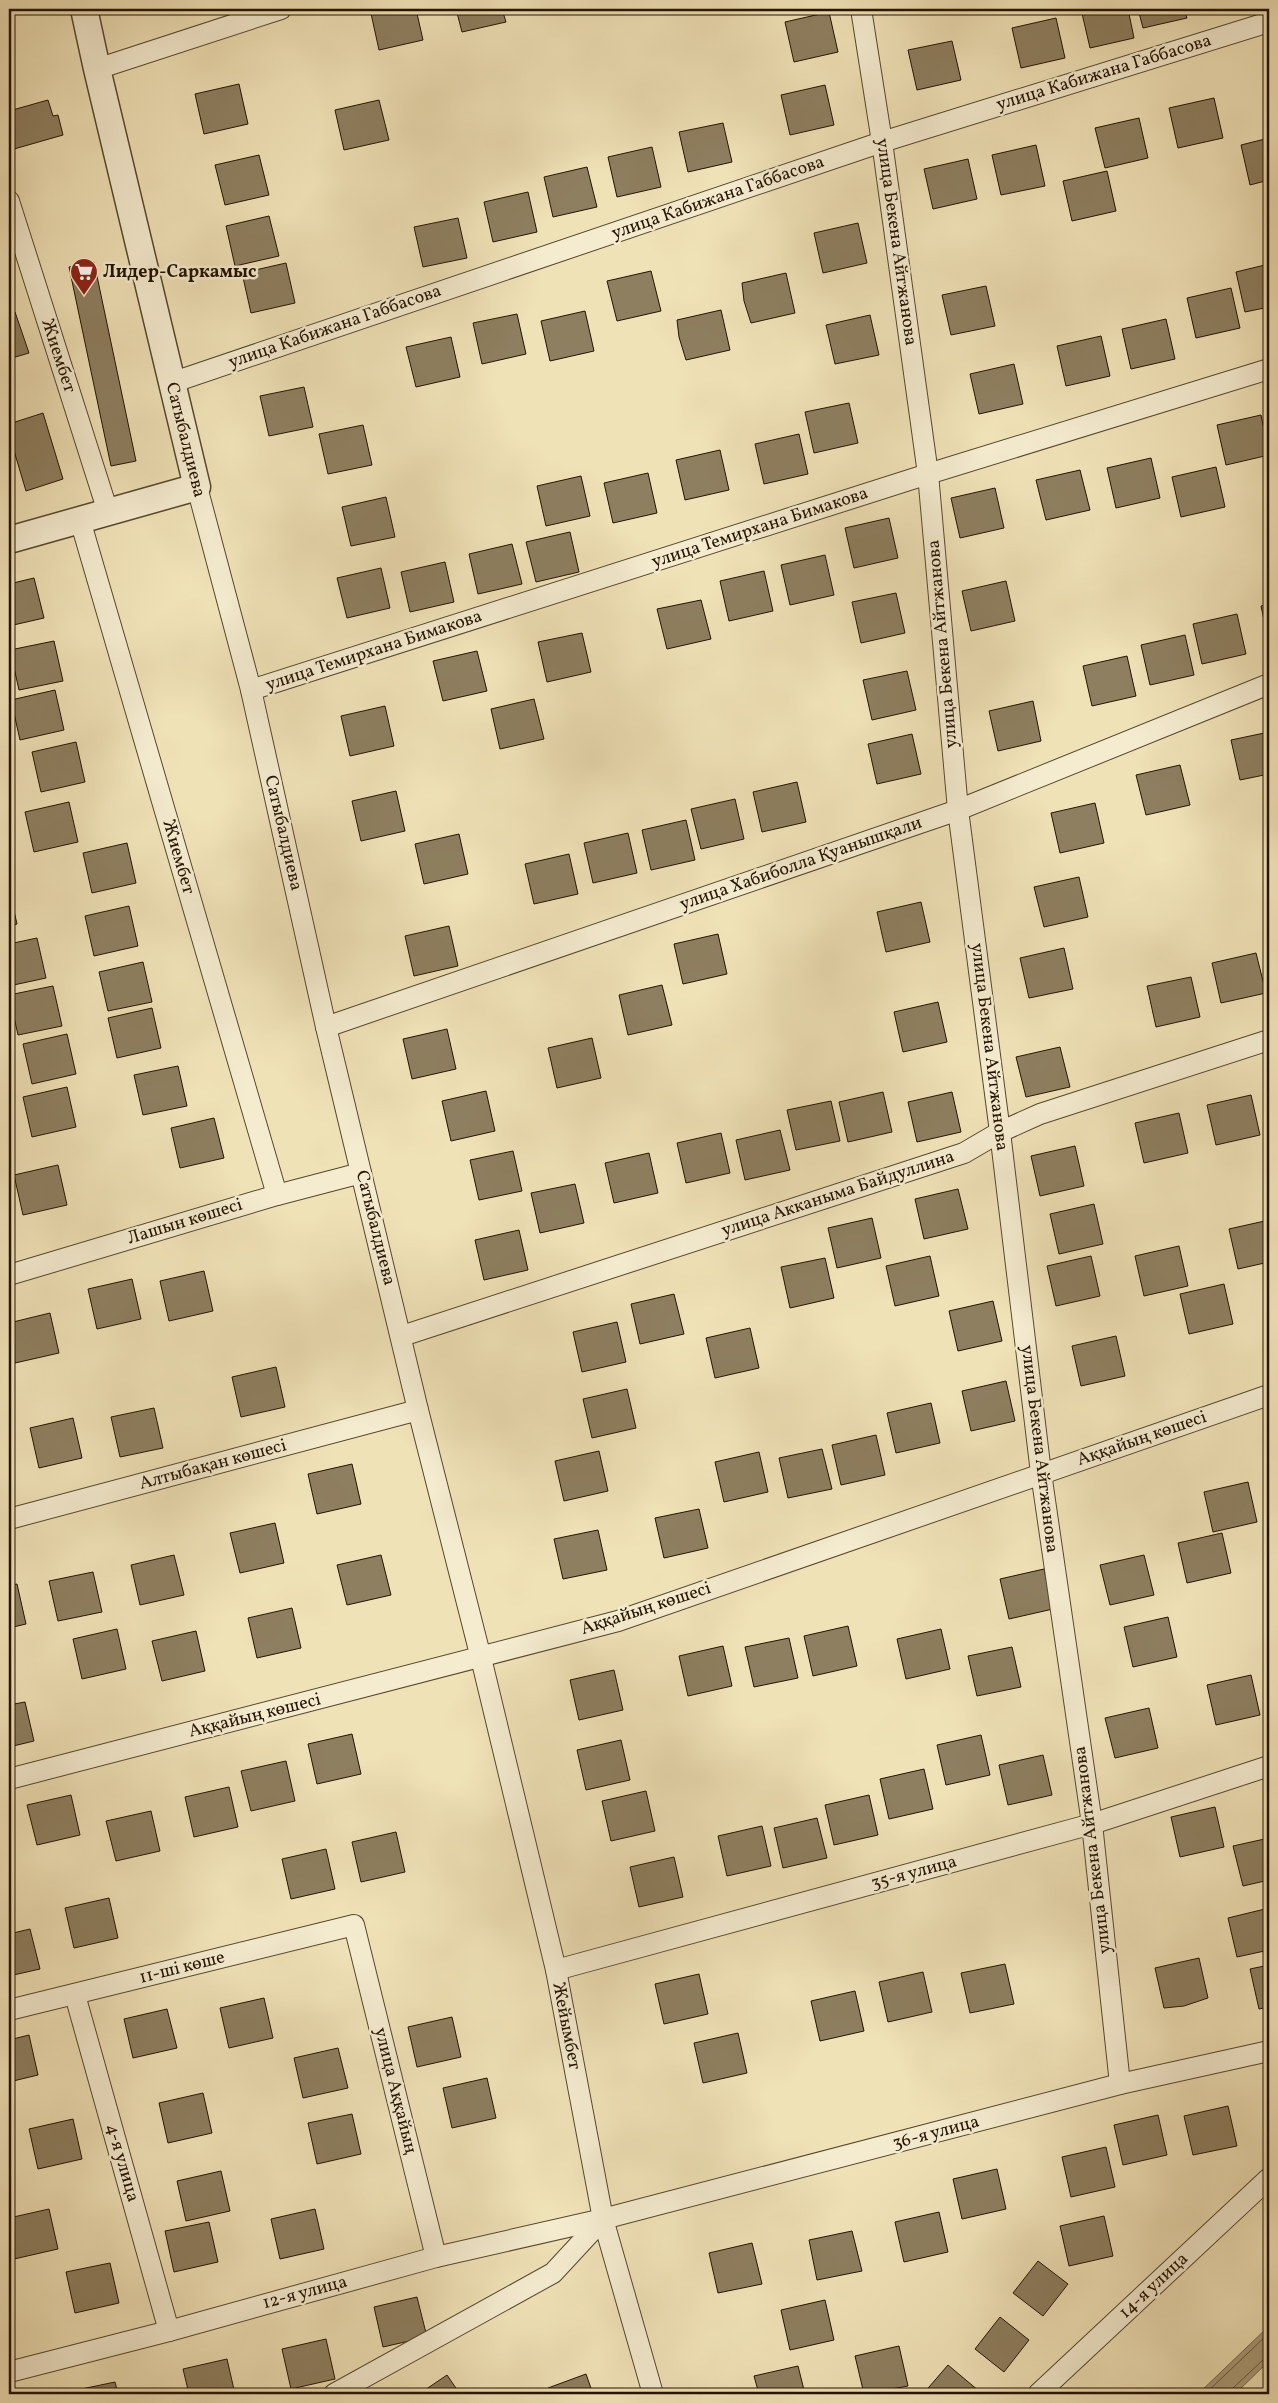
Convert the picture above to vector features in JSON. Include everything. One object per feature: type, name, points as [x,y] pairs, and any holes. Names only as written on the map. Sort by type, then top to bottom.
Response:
[{"type":"street","name":"Сатыбалдиева","points":[[84,9],[96,69],[171,383],[251,690],[326,1027],[402,1336],[418,1410],[481,1658]]},
{"type":"street","points":[[96,69],[281,9]]},
{"type":"street","name":"улица Бекена Айтжанова","points":[[861,9],[882,142],[928,474],[958,810],[1000,1132],[1041,1473],[1092,1824],[1120,2084]]},
{"type":"street","name":"улица Кабижана Габбасова","points":[[171,383],[882,142],[1269,22]]},
{"type":"street","name":"Жиембет","points":[[9,201],[14,237],[108,512]]},
{"type":"street","name":"улица Темирхана Бимакова","points":[[251,690],[928,474],[1269,369]]},
{"type":"street","points":[[9,540],[197,487]]},
{"type":"street","name":"Жиембет","points":[[80,520],[277,1195]]},
{"type":"street","name":"улица Хабиболла Қуанышқали","points":[[326,1027],[958,810],[1269,684]]},
{"type":"street","name":"улица Акканыма Байдуллина","points":[[402,1336],[964,1153],[1000,1132],[1040,1114],[1269,1040]]},
{"type":"street","name":"Лашын көшесі","points":[[9,1274],[277,1195],[361,1173]]},
{"type":"street","name":"Аққайың көшесі","points":[[9,1779],[618,1621],[1269,1395]]},
{"type":"street","name":"Алтыбақан көшесі","points":[[9,1519],[418,1410]]},
{"type":"street","name":"Жейымбет","points":[[481,1658],[556,1970],[603,2219],[653,2394]]},
{"type":"street","name":"35-я улица","points":[[556,1970],[1092,1824],[1269,1766]]},
{"type":"street","name":"11-ші көше","points":[[9,2010],[354,1925]]},
{"type":"street","name":"улица Аққайың","points":[[354,1925],[436,2258]]},
{"type":"street","name":"4-я улица","points":[[75,1995],[169,2331]]},
{"type":"street","name":"36-я улица","points":[[603,2219],[1120,2084],[1269,2051]]},
{"type":"street","name":"14-я улица","points":[[1038,2394],[1269,2178]]},
{"type":"street","points":[[334,2394],[553,2273],[603,2219]]},
{"type":"street","name":"12-я улица","points":[[9,2372],[169,2331],[436,2258],[603,2219]]},
{"type":"water","points":[[1269,2326],[1269,2361],[1235,2394],[1198,2394]]},
{"type":"building","points":[[370,9],[416,9],[423,40],[379,50]]},
{"type":"building","points":[[456,9],[502,9],[506,22],[462,32]]},
{"type":"building","points":[[1081,9],[1128,9],[1134,38],[1090,48]]},
{"type":"building","points":[[1138,9],[1184,9],[1187,18],[1143,28]]},
{"type":"building","points":[[829,12],[838,52],[794,62],[785,22]]},
{"type":"building","points":[[1056,18],[1065,58],[1021,68],[1012,28]]},
{"type":"building","points":[[952,41],[961,80],[917,90],[908,50]]},
{"type":"building","points":[[239,84],[248,124],[204,134],[195,94]]},
{"type":"building","points":[[825,85],[834,125],[790,135],[781,95]]},
{"type":"building","points":[[1214,98],[1223,138],[1178,148],[1169,108]]},
{"type":"building","points":[[48,100],[53,116],[58,115],[63,135],[14,149],[9,132],[11,128],[9,111]]},
{"type":"building","points":[[379,100],[389,140],[344,150],[335,110]]},
{"type":"building","points":[[1139,118],[1148,158],[1105,168],[1095,128]]},
{"type":"building","points":[[723,123],[732,162],[688,172],[679,132]]},
{"type":"building","points":[[1269,138],[1269,180],[1250,185],[1241,145]]},
{"type":"building","points":[[1036,145],[1045,186],[1001,195],[992,155]]},
{"type":"building","points":[[652,147],[661,187],[617,197],[608,157]]},
{"type":"building","points":[[259,155],[269,195],[225,205],[215,165]]},
{"type":"building","points":[[968,159],[977,199],[933,209],[924,169]]},
{"type":"building","points":[[587,167],[597,207],[553,217],[544,177]]},
{"type":"building","points":[[1107,171],[1116,211],[1072,221],[1063,181]]},
{"type":"building","points":[[528,192],[537,232],[493,242],[484,202]]},
{"type":"building","points":[[269,216],[279,256],[235,266],[226,226]]},
{"type":"building","points":[[458,218],[467,258],[423,267],[414,227]]},
{"type":"building","points":[[858,223],[867,263],[823,273],[814,233]]},
{"type":"building","points":[[94,262],[136,461],[111,466],[69,267]]},
{"type":"building","points":[[286,263],[295,303],[251,313],[242,273]]},
{"type":"building","points":[[1269,264],[1269,307],[1245,312],[1236,272]]},
{"type":"building","points":[[651,271],[661,311],[617,321],[607,281]]},
{"type":"building","points":[[786,273],[795,313],[751,323],[744,301],[742,283]]},
{"type":"building","points":[[986,286],[995,326],[951,335],[942,295]]},
{"type":"building","points":[[1231,288],[1240,328],[1196,338],[1187,298]]},
{"type":"building","points":[[721,310],[730,350],[686,360],[679,337],[677,320]]},
{"type":"building","points":[[585,311],[594,351],[550,361],[541,321]]},
{"type":"building","points":[[15,312],[29,353],[12,358],[14,363],[9,365],[9,314]]},
{"type":"building","points":[[517,314],[526,354],[482,364],[473,323]]},
{"type":"building","points":[[870,315],[879,355],[835,364],[826,325]]},
{"type":"building","points":[[1166,319],[1175,359],[1131,369],[1122,329]]},
{"type":"building","points":[[1101,336],[1110,376],[1066,386],[1057,346]]},
{"type":"building","points":[[451,337],[460,377],[416,387],[406,347]]},
{"type":"building","points":[[1014,364],[1023,404],[979,414],[970,374]]},
{"type":"building","points":[[304,387],[313,427],[269,436],[260,396]]},
{"type":"building","points":[[849,403],[858,443],[814,453],[805,412]]},
{"type":"building","points":[[43,413],[63,479],[26,491],[9,434],[9,424]]},
{"type":"building","points":[[1261,415],[1269,455],[1226,465],[1217,425]]},
{"type":"building","points":[[363,425],[372,465],[328,474],[319,434]]},
{"type":"building","points":[[799,434],[808,474],[764,484],[755,444]]},
{"type":"building","points":[[720,450],[729,490],[685,500],[676,460]]},
{"type":"building","points":[[1151,458],[1160,498],[1116,508],[1107,468]]},
{"type":"building","points":[[1216,467],[1225,507],[1181,517],[1172,477]]},
{"type":"building","points":[[1080,470],[1090,510],[1046,520],[1036,480]]},
{"type":"building","points":[[648,473],[657,513],[613,523],[604,483]]},
{"type":"building","points":[[581,476],[590,516],[546,526],[537,486]]},
{"type":"building","points":[[995,488],[1004,528],[960,538],[951,498]]},
{"type":"building","points":[[386,497],[395,537],[351,546],[342,507]]},
{"type":"building","points":[[889,518],[898,558],[854,568],[845,528]]},
{"type":"building","points":[[570,532],[579,572],[536,582],[526,542]]},
{"type":"building","points":[[512,544],[522,584],[478,594],[469,554]]},
{"type":"building","points":[[825,555],[834,595],[790,605],[781,565]]},
{"type":"building","points":[[445,562],[454,602],[410,612],[401,572]]},
{"type":"building","points":[[381,568],[390,608],[347,618],[337,578]]},
{"type":"building","points":[[764,571],[773,611],[729,621],[720,581]]},
{"type":"building","points":[[34,578],[44,618],[9,626],[9,584]]},
{"type":"building","points":[[1006,581],[1015,621],[971,631],[962,591]]},
{"type":"building","points":[[896,593],[905,633],[861,643],[852,602]]},
{"type":"building","points":[[701,600],[711,639],[667,649],[657,609]]},
{"type":"building","points":[[1269,604],[1269,643],[1261,606]]},
{"type":"building","points":[[1237,614],[1246,654],[1202,664],[1193,624]]},
{"type":"building","points":[[582,633],[591,672],[547,682],[538,642]]},
{"type":"building","points":[[1185,635],[1194,675],[1150,685],[1141,645]]},
{"type":"building","points":[[54,641],[63,681],[19,690],[10,650]]},
{"type":"building","points":[[477,651],[487,691],[443,701],[433,661]]},
{"type":"building","points":[[1127,656],[1136,696],[1092,706],[1083,666]]},
{"type":"building","points":[[907,671],[916,710],[872,720],[863,680]]},
{"type":"building","points":[[55,690],[64,730],[20,740],[11,700]]},
{"type":"building","points":[[534,699],[544,739],[500,749],[491,709]]},
{"type":"building","points":[[1033,701],[1041,741],[998,751],[989,711]]},
{"type":"building","points":[[385,706],[394,746],[350,756],[341,716]]},
{"type":"building","points":[[1269,732],[1269,774],[1240,780],[1231,740]]},
{"type":"building","points":[[912,734],[921,774],[877,784],[868,744]]},
{"type":"building","points":[[76,742],[85,782],[41,792],[32,752]]},
{"type":"building","points":[[1180,765],[1190,805],[1146,815],[1136,775]]},
{"type":"building","points":[[797,782],[806,822],[762,832],[753,792]]},
{"type":"building","points":[[396,791],[405,831],[361,841],[352,801]]},
{"type":"building","points":[[735,799],[744,839],[701,849],[691,809]]},
{"type":"building","points":[[69,802],[78,842],[34,852],[25,812]]},
{"type":"building","points":[[1095,803],[1104,843],[1060,853],[1051,813]]},
{"type":"building","points":[[686,820],[695,860],[651,870],[642,830]]},
{"type":"building","points":[[628,833],[637,873],[593,883],[584,843]]},
{"type":"building","points":[[459,834],[468,874],[424,884],[415,844]]},
{"type":"building","points":[[127,843],[136,883],[92,893],[83,853]]},
{"type":"building","points":[[569,854],[578,894],[534,904],[525,864]]},
{"type":"building","points":[[1079,877],[1088,917],[1044,927],[1034,887]]},
{"type":"building","points":[[9,889],[17,924],[9,926]]},
{"type":"building","points":[[921,902],[930,942],[886,952],[877,912]]},
{"type":"building","points":[[129,906],[138,946],[94,956],[85,916]]},
{"type":"building","points":[[449,926],[458,966],[414,976],[405,936]]},
{"type":"building","points":[[718,934],[727,974],[683,984],[674,944]]},
{"type":"building","points":[[37,938],[46,978],[9,986],[9,944]]},
{"type":"building","points":[[1064,948],[1073,989],[1029,998],[1020,958]]},
{"type":"building","points":[[1256,953],[1266,993],[1221,1003],[1212,963]]},
{"type":"building","points":[[143,962],[152,1002],[108,1011],[99,972]]},
{"type":"building","points":[[1191,977],[1200,1017],[1156,1027],[1147,986]]},
{"type":"building","points":[[662,985],[672,1025],[628,1035],[619,995]]},
{"type":"building","points":[[53,986],[62,1026],[18,1035],[9,995]]},
{"type":"building","points":[[938,1002],[947,1042],[903,1052],[894,1012]]},
{"type":"building","points":[[152,1008],[161,1048],[117,1058],[108,1018]]},
{"type":"building","points":[[447,1029],[456,1069],[412,1079],[403,1039]]},
{"type":"building","points":[[67,1034],[76,1074],[32,1084],[23,1044]]},
{"type":"building","points":[[592,1038],[601,1078],[557,1088],[548,1048]]},
{"type":"building","points":[[1060,1047],[1070,1087],[1026,1097],[1016,1057]]},
{"type":"building","points":[[178,1066],[187,1106],[143,1115],[134,1075]]},
{"type":"building","points":[[67,1087],[76,1127],[32,1137],[23,1097]]},
{"type":"building","points":[[486,1091],[495,1131],[451,1141],[442,1101]]},
{"type":"building","points":[[883,1092],[892,1132],[848,1142],[839,1102]]},
{"type":"building","points":[[952,1092],[961,1132],[917,1142],[908,1102]]},
{"type":"building","points":[[1251,1095],[1260,1135],[1216,1145],[1207,1105]]},
{"type":"building","points":[[831,1101],[840,1141],[796,1150],[787,1110]]},
{"type":"building","points":[[1179,1113],[1188,1153],[1144,1163],[1135,1123]]},
{"type":"building","points":[[214,1118],[224,1158],[180,1168],[171,1128]]},
{"type":"building","points":[[780,1130],[790,1170],[745,1180],[736,1140]]},
{"type":"building","points":[[721,1133],[730,1173],[686,1183],[677,1143]]},
{"type":"building","points":[[1075,1146],[1084,1186],[1040,1196],[1031,1156]]},
{"type":"building","points":[[513,1151],[522,1191],[479,1200],[470,1160]]},
{"type":"building","points":[[649,1153],[658,1193],[614,1203],[605,1163]]},
{"type":"building","points":[[58,1165],[67,1205],[23,1215],[14,1175]]},
{"type":"building","points":[[575,1184],[584,1223],[540,1233],[531,1193]]},
{"type":"building","points":[[958,1189],[968,1229],[924,1239],[915,1199]]},
{"type":"building","points":[[1094,1204],[1103,1244],[1059,1254],[1050,1214]]},
{"type":"building","points":[[872,1218],[881,1258],[837,1268],[828,1228]]},
{"type":"building","points":[[1269,1220],[1269,1262],[1238,1269],[1229,1229]]},
{"type":"building","points":[[519,1230],[528,1270],[484,1280],[475,1240]]},
{"type":"building","points":[[1179,1246],[1188,1286],[1144,1296],[1135,1256]]},
{"type":"building","points":[[930,1256],[939,1296],[895,1306],[886,1266]]},
{"type":"building","points":[[1091,1256],[1100,1296],[1056,1306],[1047,1266]]},
{"type":"building","points":[[825,1258],[834,1298],[790,1308],[781,1267]]},
{"type":"building","points":[[204,1271],[213,1311],[169,1321],[160,1281]]},
{"type":"building","points":[[132,1279],[141,1319],[97,1329],[88,1289]]},
{"type":"building","points":[[1224,1284],[1233,1324],[1189,1334],[1180,1294]]},
{"type":"building","points":[[674,1294],[684,1334],[640,1344],[631,1304]]},
{"type":"building","points":[[993,1301],[1002,1341],[958,1351],[949,1311]]},
{"type":"building","points":[[50,1313],[59,1353],[15,1363],[9,1336],[9,1323]]},
{"type":"building","points":[[617,1322],[626,1362],[582,1372],[573,1332]]},
{"type":"building","points":[[750,1328],[759,1368],[715,1378],[706,1338]]},
{"type":"building","points":[[1116,1336],[1125,1376],[1081,1386],[1072,1346]]},
{"type":"building","points":[[276,1367],[285,1407],[241,1417],[232,1377]]},
{"type":"building","points":[[1006,1381],[1015,1421],[971,1431],[962,1391]]},
{"type":"building","points":[[627,1389],[636,1428],[592,1438],[583,1399]]},
{"type":"building","points":[[931,1403],[940,1443],[896,1453],[887,1413]]},
{"type":"building","points":[[154,1408],[163,1448],[120,1457],[111,1417]]},
{"type":"building","points":[[73,1418],[82,1458],[39,1468],[30,1428]]},
{"type":"building","points":[[876,1435],[885,1475],[841,1485],[832,1445]]},
{"type":"building","points":[[822,1449],[832,1489],[788,1498],[779,1458]]},
{"type":"building","points":[[599,1451],[608,1491],[564,1501],[555,1461]]},
{"type":"building","points":[[759,1452],[768,1492],[724,1502],[715,1462]]},
{"type":"building","points":[[352,1464],[361,1504],[317,1514],[308,1474]]},
{"type":"building","points":[[1248,1482],[1257,1522],[1213,1532],[1204,1492]]},
{"type":"building","points":[[699,1509],[708,1548],[664,1558],[655,1518]]},
{"type":"building","points":[[275,1523],[284,1563],[240,1573],[230,1533]]},
{"type":"building","points":[[598,1530],[607,1570],[563,1579],[554,1539]]},
{"type":"building","points":[[1222,1533],[1231,1573],[1187,1583],[1178,1543]]},
{"type":"building","points":[[174,1555],[184,1595],[140,1605],[131,1565]]},
{"type":"building","points":[[381,1555],[391,1595],[347,1605],[337,1565]]},
{"type":"building","points":[[1144,1555],[1154,1595],[1110,1605],[1100,1565]]},
{"type":"building","points":[[1044,1569],[1053,1609],[1009,1619],[1000,1579]]},
{"type":"building","points":[[93,1572],[102,1612],[58,1621],[49,1581]]},
{"type":"building","points":[[17,1584],[26,1624],[9,1628],[9,1586]]},
{"type":"building","points":[[292,1608],[301,1648],[257,1658],[248,1618]]},
{"type":"building","points":[[1168,1617],[1177,1657],[1133,1667],[1124,1627]]},
{"type":"building","points":[[848,1626],[857,1666],[813,1676],[804,1636]]},
{"type":"building","points":[[117,1629],[126,1669],[82,1679],[73,1639]]},
{"type":"building","points":[[941,1629],[950,1669],[906,1679],[897,1639]]},
{"type":"building","points":[[196,1631],[205,1671],[162,1681],[152,1641]]},
{"type":"building","points":[[789,1638],[798,1678],[754,1687],[745,1647]]},
{"type":"building","points":[[723,1646],[732,1686],[688,1696],[679,1656]]},
{"type":"building","points":[[1012,1647],[1021,1687],[977,1696],[968,1656]]},
{"type":"building","points":[[614,1670],[623,1710],[579,1720],[570,1680]]},
{"type":"building","points":[[1251,1675],[1260,1715],[1216,1725],[1207,1685]]},
{"type":"building","points":[[25,1702],[34,1741],[9,1747],[9,1705]]},
{"type":"building","points":[[1149,1708],[1158,1748],[1115,1758],[1105,1718]]},
{"type":"building","points":[[352,1734],[361,1774],[317,1784],[308,1744]]},
{"type":"building","points":[[981,1735],[990,1775],[946,1785],[937,1745]]},
{"type":"building","points":[[621,1740],[630,1780],[586,1790],[577,1750]]},
{"type":"building","points":[[1043,1755],[1052,1795],[1008,1805],[999,1765]]},
{"type":"building","points":[[286,1761],[295,1801],[251,1811],[241,1771]]},
{"type":"building","points":[[924,1769],[933,1809],[889,1819],[880,1779]]},
{"type":"building","points":[[229,1787],[238,1827],[194,1837],[185,1797]]},
{"type":"building","points":[[646,1791],[655,1831],[611,1841],[602,1801]]},
{"type":"building","points":[[71,1795],[80,1835],[37,1845],[27,1805]]},
{"type":"building","points":[[869,1795],[878,1835],[834,1845],[825,1805]]},
{"type":"building","points":[[1215,1807],[1224,1847],[1180,1857],[1171,1817]]},
{"type":"building","points":[[151,1811],[160,1851],[116,1861],[106,1821]]},
{"type":"building","points":[[817,1818],[827,1858],[783,1868],[774,1828]]},
{"type":"building","points":[[762,1826],[771,1866],[727,1876],[718,1836]]},
{"type":"building","points":[[396,1832],[405,1872],[361,1882],[352,1842]]},
{"type":"building","points":[[1269,1838],[1269,1880],[1243,1886],[1233,1846]]},
{"type":"building","points":[[326,1849],[335,1889],[291,1899],[282,1859]]},
{"type":"building","points":[[674,1857],[683,1897],[639,1907],[630,1867]]},
{"type":"building","points":[[109,1898],[118,1938],[74,1948],[65,1908]]},
{"type":"building","points":[[1269,1908],[1269,1950],[1237,1957],[1228,1918]]},
{"type":"building","points":[[30,1929],[40,1969],[9,1976],[9,1934]]},
{"type":"building","points":[[1199,1958],[1208,1998],[1184,2006],[1164,2008],[1155,1968]]},
{"type":"building","points":[[1005,1964],[1014,2004],[970,2013],[961,1973]]},
{"type":"building","points":[[1269,1965],[1269,2007],[1259,2009],[1250,1969]]},
{"type":"building","points":[[923,1972],[932,2012],[888,2022],[879,1982]]},
{"type":"building","points":[[699,1974],[708,2014],[664,2024],[655,1984]]},
{"type":"building","points":[[855,1991],[864,2031],[820,2041],[811,2001]]},
{"type":"building","points":[[264,1998],[273,2038],[229,2048],[220,2008]]},
{"type":"building","points":[[167,2009],[177,2048],[133,2058],[124,2019]]},
{"type":"building","points":[[452,2017],[461,2057],[417,2067],[408,2027]]},
{"type":"building","points":[[738,2033],[747,2073],[703,2083],[694,2043]]},
{"type":"building","points":[[29,2035],[38,2075],[9,2082],[9,2040]]},
{"type":"building","points":[[338,2048],[348,2088],[303,2098],[294,2058]]},
{"type":"building","points":[[487,2078],[496,2118],[452,2128],[443,2088]]},
{"type":"building","points":[[203,2093],[212,2133],[168,2143],[159,2103]]},
{"type":"building","points":[[1228,2106],[1237,2146],[1193,2155],[1184,2116]]},
{"type":"building","points":[[352,2114],[361,2154],[317,2164],[308,2123]]},
{"type":"building","points":[[1158,2115],[1167,2155],[1123,2165],[1114,2125]]},
{"type":"building","points":[[73,2119],[82,2159],[38,2169],[29,2129]]},
{"type":"building","points":[[1106,2147],[1115,2187],[1071,2197],[1062,2157]]},
{"type":"building","points":[[997,2169],[1006,2209],[962,2219],[953,2179]]},
{"type":"building","points":[[221,2171],[230,2211],[186,2221],[177,2181]]},
{"type":"building","points":[[49,2209],[58,2249],[14,2259],[9,2236],[9,2218]]},
{"type":"building","points":[[315,2209],[324,2249],[280,2259],[271,2219]]},
{"type":"building","points":[[939,2212],[948,2252],[904,2262],[895,2222]]},
{"type":"building","points":[[1104,2216],[1113,2256],[1069,2266],[1060,2226]]},
{"type":"building","points":[[209,2222],[218,2262],[174,2272],[165,2231]]},
{"type":"building","points":[[852,2231],[862,2271],[817,2280],[809,2240]]},
{"type":"building","points":[[752,2243],[762,2284],[718,2293],[709,2253]]},
{"type":"building","points":[[1038,2261],[1068,2284],[1043,2316],[1013,2293]]},
{"type":"building","points":[[110,2263],[119,2303],[75,2313],[66,2272]]},
{"type":"building","points":[[417,2297],[427,2337],[383,2347],[374,2307]]},
{"type":"building","points":[[825,2300],[834,2340],[790,2350],[781,2310]]},
{"type":"building","points":[[1000,2317],[1029,2340],[1004,2372],[975,2349]]},
{"type":"building","points":[[326,2339],[335,2379],[291,2389],[282,2349]]},
{"type":"building","points":[[899,2346],[908,2386],[864,2394],[855,2356]]},
{"type":"building","points":[[227,2359],[235,2394],[189,2394],[183,2369]]},
{"type":"building","points":[[948,2365],[979,2391],[976,2394],[923,2394]]},
{"type":"building","points":[[798,2366],[805,2394],[759,2394],[754,2376]]},
{"type":"building","points":[[586,2374],[593,2394],[550,2394],[548,2388]]},
{"type":"building","points":[[447,2375],[460,2394],[419,2394]]},
{"type":"building","points":[[115,2382],[118,2394],[72,2394],[72,2391]]},
{"type":"place","name":"Лидер-Саркамыс","points":[[84,296]]}]
